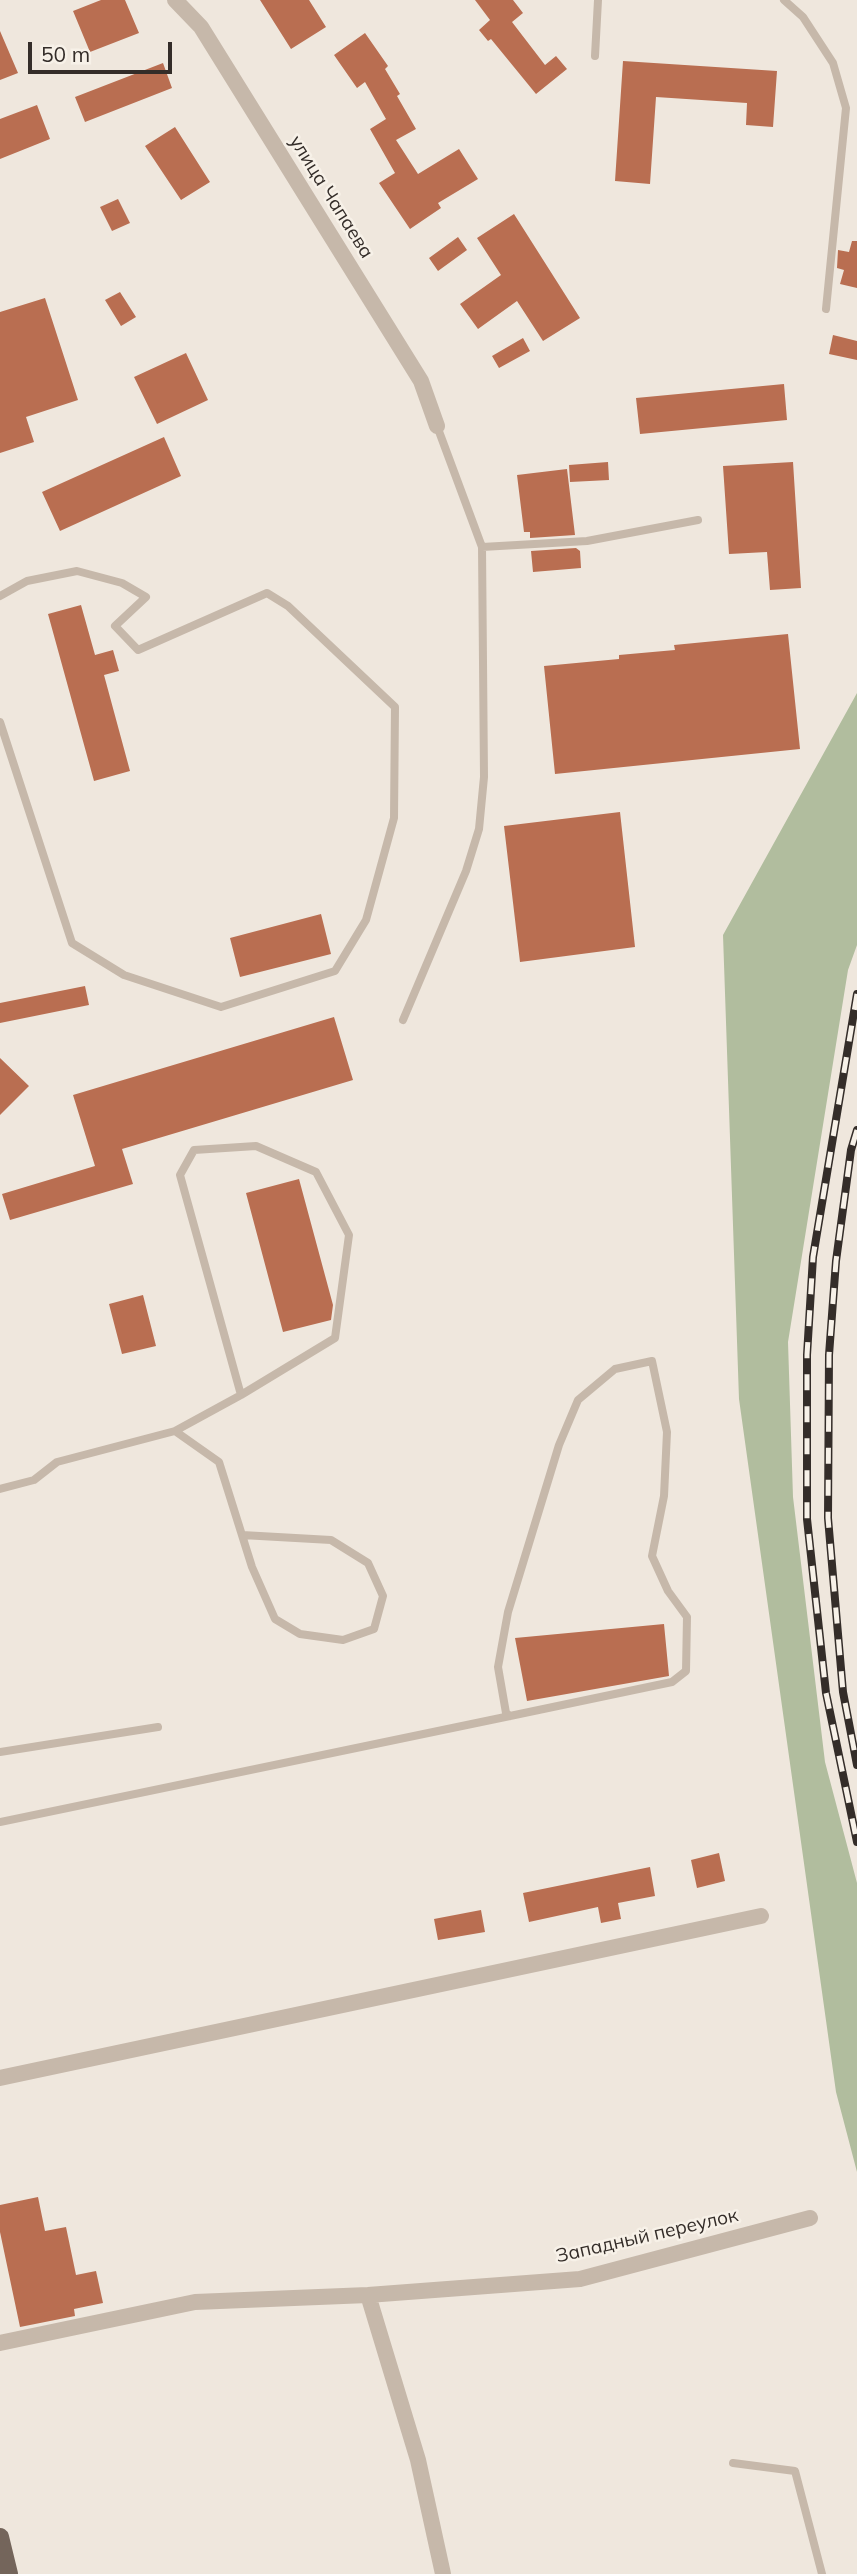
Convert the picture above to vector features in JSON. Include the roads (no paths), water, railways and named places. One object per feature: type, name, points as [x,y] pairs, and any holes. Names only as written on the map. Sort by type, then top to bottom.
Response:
[{"type":"main road","points":[[0,2537],[9,2574]]},
{"type":"street","name":"улица Чапаева","points":[[175,0],[201,27],[414,370],[437,426]]},
{"type":"street","points":[[0,2078],[761,1916]]},
{"type":"street","name":"Западный переулок","points":[[0,2343],[195,2302],[368,2295],[580,2278],[810,2218]]},
{"type":"street","points":[[368,2295],[418,2460],[443,2574]]},
{"type":"lane","points":[[595,56],[598,0]]},
{"type":"lane","points":[[785,0],[803,17],[833,63],[846,108],[826,309]]},
{"type":"lane","points":[[403,1020],[431,960],[479,830],[484,777],[482,547],[437,426]]},
{"type":"lane","points":[[482,547],[587,541],[698,520]]},
{"type":"lane","points":[[0,596],[27,581],[77,571],[122,583],[146,597],[115,626],[138,650],[267,593],[288,606],[395,707],[394,818],[366,920],[335,971],[221,1007],[124,975],[72,943],[0,722]]},
{"type":"lane","points":[[0,1489],[34,1480],[57,1462],[175,1432],[241,1395],[335,1338],[349,1235],[316,1172],[256,1146],[194,1150],[180,1175],[241,1395]]},
{"type":"lane","points":[[0,1822],[510,1716],[672,1682],[686,1671],[687,1617],[668,1591],[652,1556],[664,1496],[667,1432],[652,1361],[615,1369],[578,1400],[559,1445],[508,1612],[498,1667],[506,1713],[510,1716]]},
{"type":"lane","points":[[175,1432],[219,1462],[251,1567],[275,1619],[300,1634],[343,1640],[374,1629],[383,1596],[368,1563],[331,1540],[242,1535]]},
{"type":"lane","points":[[0,1752],[158,1727]]},
{"type":"lane","points":[[733,2463],[795,2471],[822,2574]]},
{"type":"railway","points":[[857,994],[813,1257],[807,1355],[807,1519],[826,1693],[857,1842]]},
{"type":"railway","points":[[857,1130],[851,1150],[836,1261],[829,1355],[828,1518],[843,1692],[857,1765]]}]
